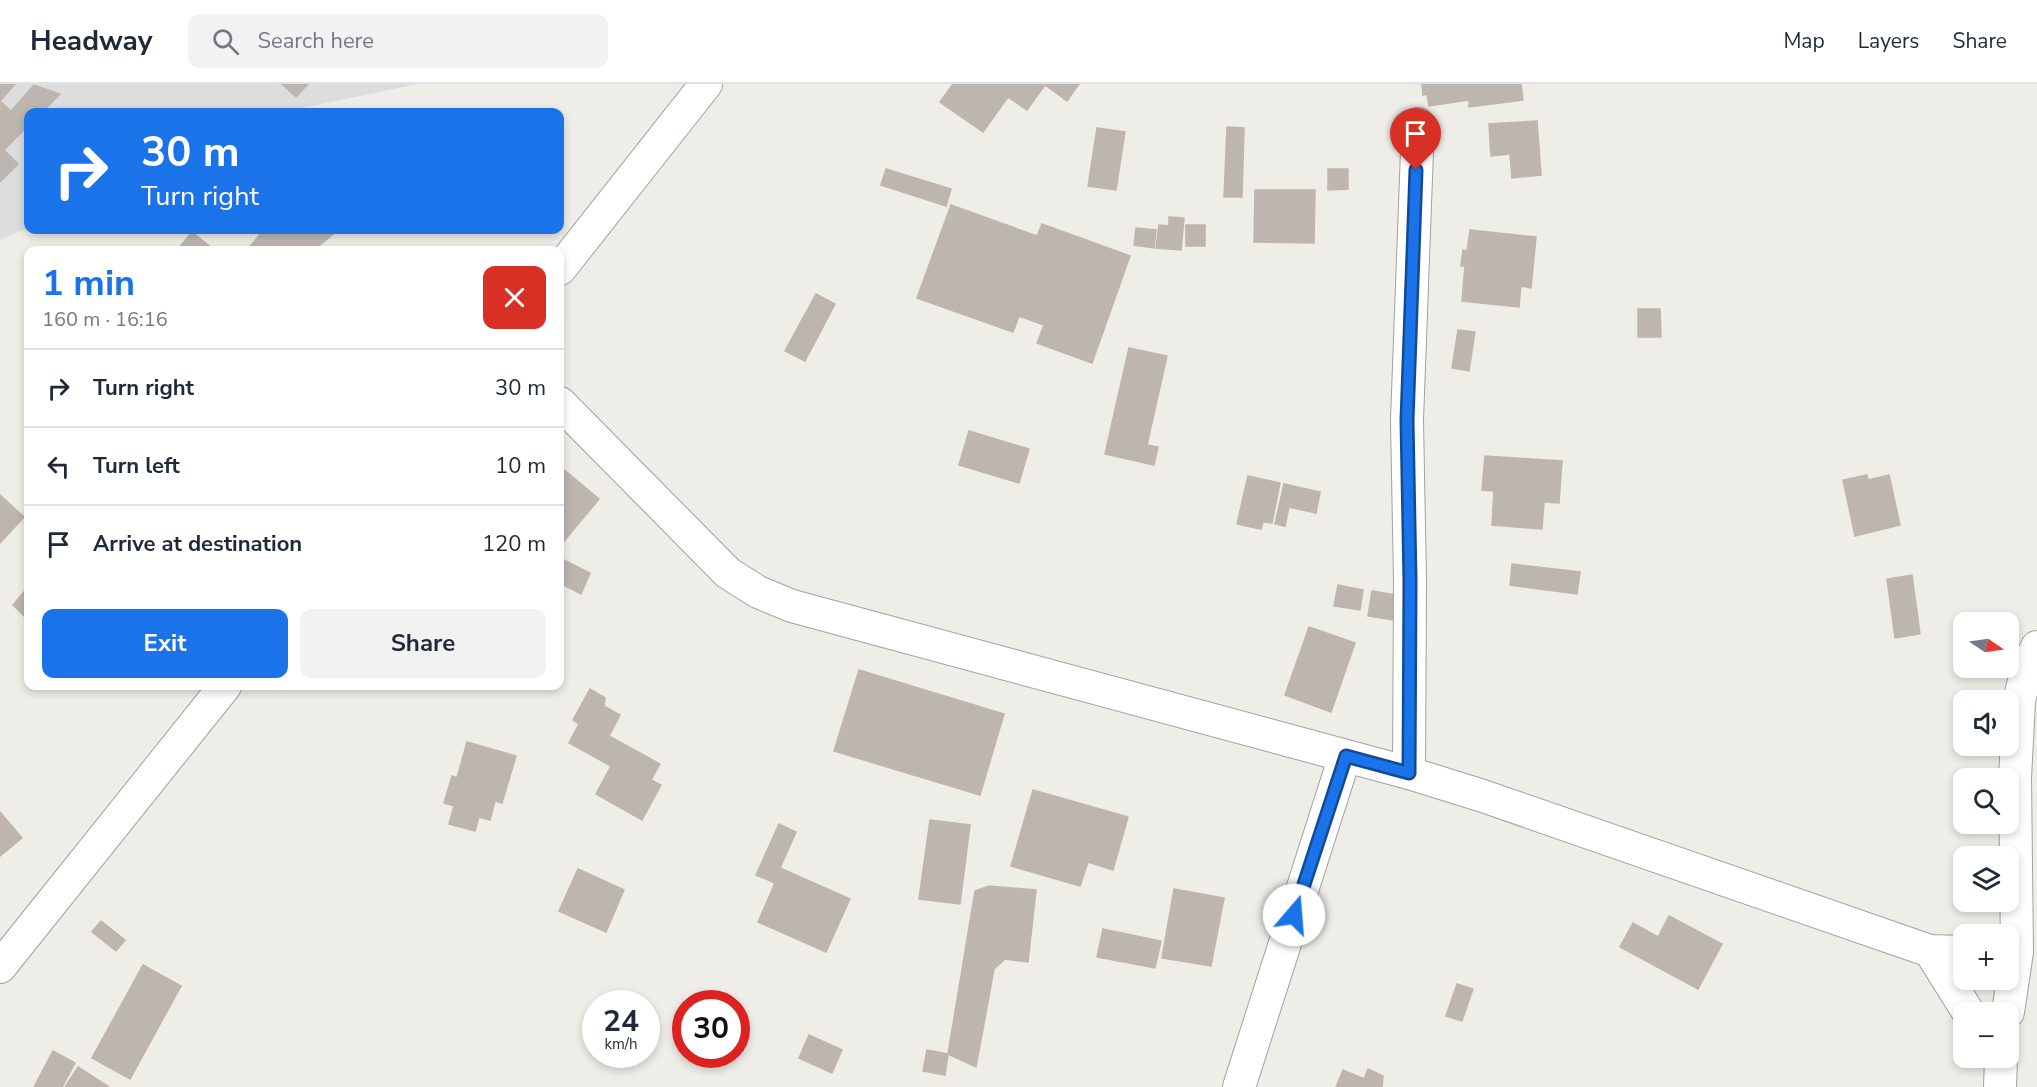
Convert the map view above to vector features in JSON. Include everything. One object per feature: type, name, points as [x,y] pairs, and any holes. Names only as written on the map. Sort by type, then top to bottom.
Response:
[{"type":"street","points":[[564,264],[706,84]]},
{"type":"street","points":[[1409,773],[1410,581],[1407,420],[1418,124]]},
{"type":"street","points":[[564,407],[728,573],[758,592],[792,606],[1409,773],[1483,796],[1930,951],[1953,952]]},
{"type":"street","points":[[2010,1002],[2021,954],[2014,778],[2019,701],[2028,665],[2037,647]]},
{"type":"street","points":[[0,967],[222,690]]},
{"type":"street","points":[[1239,1087],[1346,756]]},
{"type":"street","points":[[1930,951],[1962,1002]]},
{"type":"shaded area","points":[[0,84],[418,84],[302,108],[24,108],[24,230],[0,240]]},
{"type":"building","points":[[0,84],[15,84],[0,101]]},
{"type":"building","points":[[282,84],[308,84],[296,97]]},
{"type":"building","points":[[953,84],[1079,84],[1067,101],[1045,85],[1027,110],[1008,97],[983,132],[940,102]]},
{"type":"building","points":[[1422,84],[1521,84],[1523,100],[1469,107],[1469,100],[1429,106],[1427,94],[1423,95]]},
{"type":"building","points":[[34,85],[60,94],[46,108],[24,108],[24,130],[4,150],[18,164],[0,182],[0,101],[11,111]]},
{"type":"building","points":[[1537,121],[1541,175],[1512,178],[1510,154],[1491,156],[1489,124]]},
{"type":"building","points":[[1227,127],[1244,128],[1242,197],[1224,197]]},
{"type":"building","points":[[1097,128],[1125,132],[1116,190],[1088,186]]},
{"type":"building","points":[[886,169],[951,189],[946,206],[881,185]]},
{"type":"building","points":[[1328,169],[1348,169],[1348,189],[1328,190]]},
{"type":"building","points":[[1255,190],[1315,190],[1314,243],[1254,242]]},
{"type":"building","points":[[951,205],[1037,236],[1042,224],[1130,256],[1092,363],[1037,343],[1044,325],[1019,316],[1013,332],[917,298]]},
{"type":"building","points":[[1169,217],[1184,218],[1181,250],[1156,248],[1159,225],[1169,226]]},
{"type":"building","points":[[1186,225],[1205,225],[1205,246],[1186,246]]},
{"type":"building","points":[[1136,228],[1156,230],[1154,248],[1134,245]]},
{"type":"building","points":[[1470,230],[1536,237],[1531,288],[1521,286],[1519,307],[1462,301],[1465,266],[1461,266],[1463,250],[1467,251]]},
{"type":"building","points":[[190,234],[194,234],[209,246],[180,246]]},
{"type":"building","points":[[261,234],[333,234],[319,246],[250,246]]},
{"type":"building","points":[[816,294],[835,304],[805,361],[785,351]]},
{"type":"building","points":[[1638,309],[1660,309],[1661,337],[1638,337]]},
{"type":"building","points":[[1458,330],[1475,332],[1469,371],[1452,368]]},
{"type":"building","points":[[1129,348],[1167,356],[1147,445],[1158,447],[1154,465],[1105,454]]},
{"type":"building","points":[[969,431],[1029,449],[1019,483],[959,465]]},
{"type":"building","points":[[1485,456],[1562,461],[1559,503],[1544,502],[1542,529],[1492,525],[1494,491],[1482,490]]},
{"type":"building","points":[[564,470],[599,499],[564,541]]},
{"type":"building","points":[[1867,475],[1868,480],[1889,475],[1900,525],[1855,536],[1843,480]]},
{"type":"building","points":[[1248,476],[1280,483],[1272,523],[1263,522],[1261,529],[1237,524]]},
{"type":"building","points":[[1284,484],[1320,492],[1316,513],[1289,507],[1285,526],[1275,524]]},
{"type":"building","points":[[0,495],[24,517],[0,543]]},
{"type":"building","points":[[564,560],[590,573],[581,594],[564,585]]},
{"type":"building","points":[[1512,564],[1580,572],[1577,594],[1510,585]]},
{"type":"building","points":[[1912,575],[1920,634],[1895,638],[1887,579]]},
{"type":"building","points":[[1338,585],[1363,590],[1360,610],[1334,606]]},
{"type":"building","points":[[1372,591],[1397,595],[1393,620],[1368,616]]},
{"type":"building","points":[[24,592],[24,616],[13,605]]},
{"type":"building","points":[[1309,627],[1355,643],[1331,712],[1285,695]]},
{"type":"building","points":[[859,670],[1004,714],[980,795],[834,751]]},
{"type":"building","points":[[590,689],[605,698],[604,706],[620,715],[609,736],[660,764],[651,780],[661,785],[642,820],[596,794],[611,766],[569,743],[579,724],[573,720]]},
{"type":"building","points":[[467,742],[516,756],[502,803],[495,801],[490,820],[479,817],[475,831],[449,824],[454,806],[444,803],[452,776],[457,778]]},
{"type":"building","points":[[1033,790],[1128,817],[1113,870],[1088,862],[1080,886],[1011,866]]},
{"type":"building","points":[[0,812],[22,838],[0,856]]},
{"type":"building","points":[[930,820],[970,825],[960,904],[919,899]]},
{"type":"building","points":[[779,824],[796,832],[780,868],[850,899],[826,952],[758,922],[775,883],[756,875]]},
{"type":"building","points":[[578,869],[624,890],[606,932],[559,911]]},
{"type":"building","points":[[989,886],[1036,890],[1028,962],[1005,959],[994,969],[976,1067],[948,1054],[975,891]]},
{"type":"building","points":[[1174,889],[1224,898],[1211,966],[1162,958]]},
{"type":"building","points":[[1669,916],[1722,944],[1698,989],[1620,947],[1633,923],[1658,937]]},
{"type":"building","points":[[101,921],[125,940],[116,951],[92,932]]},
{"type":"building","points":[[1103,929],[1161,941],[1155,968],[1097,957]]},
{"type":"building","points":[[143,965],[181,986],[130,1079],[92,1058]]},
{"type":"building","points":[[1457,984],[1473,989],[1462,1021],[1446,1016]]},
{"type":"building","points":[[809,1035],[842,1050],[832,1073],[799,1058]]},
{"type":"building","points":[[927,1050],[948,1054],[945,1075],[923,1071]]},
{"type":"building","points":[[53,1051],[75,1063],[62,1087],[34,1087]]},
{"type":"building","points":[[78,1067],[109,1087],[65,1087]]},
{"type":"building","points":[[1368,1069],[1383,1076],[1382,1087],[1336,1087],[1343,1070],[1364,1079]]},
{"type":"route","points":[[1294,915],[1346,756],[1409,773],[1410,581],[1407,420],[1416,170]]}]
